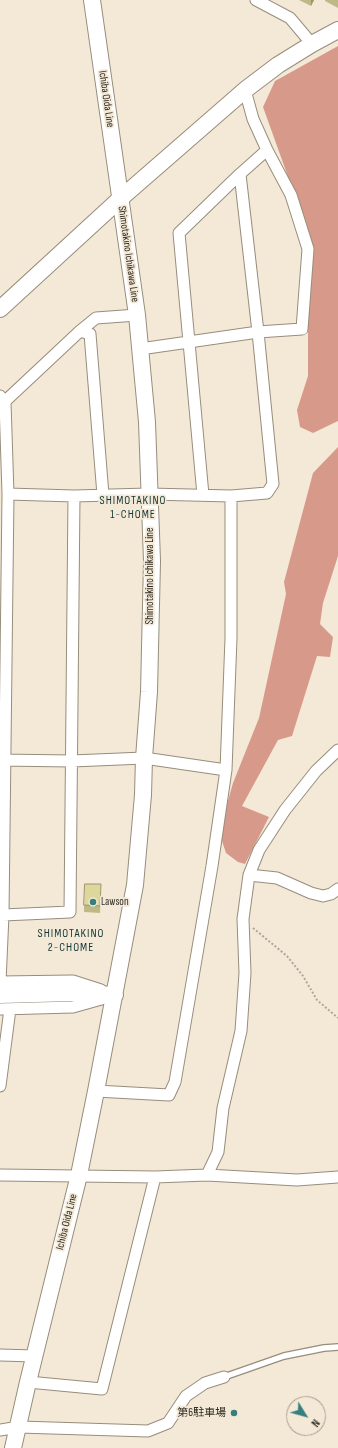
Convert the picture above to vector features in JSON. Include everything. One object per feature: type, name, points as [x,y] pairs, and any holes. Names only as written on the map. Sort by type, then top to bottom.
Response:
[{"type":"main road","name":"Ichiba Oida Line","points":[[92,0],[121,198]]},
{"type":"main road","name":"Shimotakino Ichikawa Line","points":[[115,995],[135,885],[143,795],[149,692],[152,561],[146,422],[140,349],[137,315],[121,198],[245,90],[312,44],[338,30]]},
{"type":"main road","points":[[0,309],[121,198]]},
{"type":"main road","points":[[0,995],[71,993],[115,995]]},
{"type":"main road","name":"Ichiba Oida Line","points":[[13,1448],[79,1175],[115,995]]},
{"type":"street","points":[[256,0],[290,18],[312,44]]},
{"type":"street","points":[[140,349],[258,332],[302,329],[308,249],[291,195],[267,150],[253,119],[245,90]]},
{"type":"street","points":[[203,495],[178,233],[267,150]]},
{"type":"street","points":[[8,494],[74,496],[149,494],[230,496],[267,493],[273,484],[240,174]]},
{"type":"street","points":[[115,995],[73,981],[0,982],[3,915],[2,760],[8,494],[2,401],[96,318],[137,315]]},
{"type":"street","points":[[80,331],[90,334],[103,495]]},
{"type":"street","points":[[3,915],[70,912],[74,496]]},
{"type":"street","points":[[96,1091],[169,1095],[175,1082],[212,866],[226,770],[231,638],[230,496]]},
{"type":"street","points":[[207,1175],[218,1152],[223,1108],[241,1031],[245,972],[243,919],[249,875],[259,850],[285,810],[316,771],[338,750]]},
{"type":"street","points":[[2,760],[72,761],[144,758],[226,770]]},
{"type":"street","points":[[249,875],[277,878],[311,893],[323,896],[331,894],[338,889]]},
{"type":"street","points":[[0,1086],[5,1009],[73,1007],[115,995]]},
{"type":"street","points":[[0,1176],[79,1175],[154,1177],[207,1175],[297,1180],[338,1177]]},
{"type":"street","points":[[28,1382],[102,1389],[154,1177]]},
{"type":"street","points":[[0,1356],[35,1356]]},
{"type":"street","points":[[0,1430],[18,1427],[148,1431],[168,1423],[186,1396],[205,1383],[224,1378]]},
{"type":"lane","points":[[224,1378],[284,1356],[324,1348],[338,1347]]},
{"type":"path","points":[[243,919],[288,956],[318,1000],[338,1018]]},
{"type":"shaded area","points":[[338,46],[338,421],[313,433],[300,427],[297,410],[308,376],[310,238],[263,107],[275,81]]},
{"type":"shaded area","points":[[338,447],[338,556],[323,603],[320,624],[333,637],[330,657],[317,656],[292,736],[278,740],[242,806],[269,817],[245,864],[238,862],[226,853],[221,838],[222,822],[233,783],[259,718],[286,594],[284,582],[313,473]]},
{"type":"building","name":"Lawson","points":[[85,884],[101,884],[100,906],[84,905]]},
{"type":"place","name":"Lawson","points":[[93,902]]},
{"type":"place","name":"第6駐車場","points":[[234,1413]]},
{"type":"district","name":"SHIMOTAKINO 1-CHOME","points":[[133,508]]},
{"type":"district","name":"SHIMOTAKINO 2-CHOME","points":[[71,941]]}]
